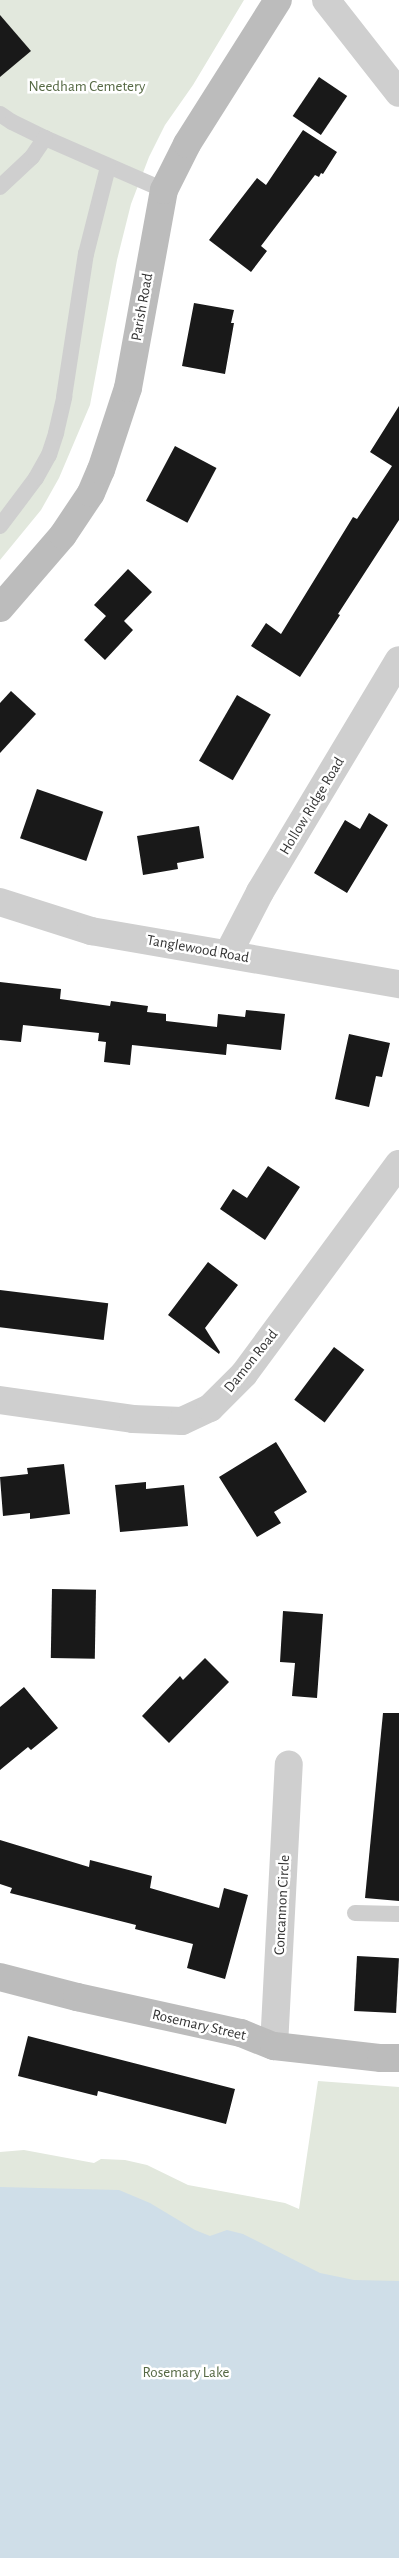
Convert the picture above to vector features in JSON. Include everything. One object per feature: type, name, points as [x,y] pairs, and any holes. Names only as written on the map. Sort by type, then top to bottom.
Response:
[{"type":"street","name":"Parish Road","points":[[0,608],[63,535],[91,493],[101,470],[128,388],[164,190],[187,144],[278,0]]},
{"type":"street","points":[[326,0],[399,93]]},
{"type":"street","name":"Hollow Ridge Road","points":[[228,954],[260,892],[399,660]]},
{"type":"street","name":"Tanglewood Road","points":[[0,902],[91,931],[399,984]]},
{"type":"street","name":"Damon Road","points":[[0,1400],[143,1420],[182,1421],[210,1408],[244,1374],[399,1164]]},
{"type":"street","name":"Concannon Circle","points":[[274,2046],[290,1764]]},
{"type":"street","name":"Rosemary Street","points":[[0,1977],[77,1997],[241,2033],[274,2046],[381,2058],[399,2058]]},
{"type":"lane","points":[[0,114],[44,138],[164,190]]},
{"type":"lane","points":[[0,187],[32,157],[44,138]]},
{"type":"lane","points":[[0,526],[36,478],[49,455],[56,433],[64,397],[86,254],[108,167]]},
{"type":"lane","points":[[355,1913],[399,1914]]},
{"type":"green space","name":"Needham Cemetery","points":[[0,0],[244,0],[193,85],[165,125],[149,157],[131,204],[117,260],[90,405],[59,478],[41,510],[0,560]]},
{"type":"green space","name":"Rosemary Lake","points":[[318,2081],[399,2087],[399,2558],[0,2558],[0,2152],[24,2150],[94,2163],[101,2159],[125,2160],[147,2165],[188,2185],[285,2203],[299,2209]]},
{"type":"shaded area","name":"Rosemary Lake","points":[[0,2187],[119,2190],[150,2203],[195,2230],[210,2236],[227,2230],[243,2234],[320,2273],[354,2280],[399,2281],[399,2558],[0,2558]]},
{"type":"building","points":[[0,15],[31,51],[0,77]]},
{"type":"building","points":[[319,77],[347,96],[321,135],[293,116]]},
{"type":"building","points":[[303,130],[337,152],[323,174],[321,173],[319,177],[315,175],[261,246],[267,251],[251,272],[209,240],[257,178],[266,185]]},
{"type":"building","points":[[194,303],[234,310],[231,323],[234,323],[225,374],[182,366]]},
{"type":"building","points":[[399,406],[399,520],[300,677],[251,646],[266,623],[281,634],[353,517],[357,519],[392,466],[370,452]]},
{"type":"building","points":[[175,446],[216,468],[187,523],[146,501]]},
{"type":"building","points":[[128,569],[152,592],[124,621],[133,630],[105,660],[84,640],[106,616],[94,605]]},
{"type":"building","points":[[11,691],[36,714],[0,753],[0,703]]},
{"type":"building","points":[[237,695],[271,714],[233,780],[199,761]]},
{"type":"building","points":[[37,789],[103,812],[86,861],[20,838]]},
{"type":"building","points":[[369,813],[388,825],[347,893],[314,873],[345,820],[360,829]]},
{"type":"building","points":[[199,826],[204,858],[177,863],[178,869],[143,875],[137,836]]},
{"type":"building","points":[[0,982],[61,989],[60,999],[110,1006],[111,1001],[148,1006],[147,1012],[166,1014],[166,1021],[217,1027],[218,1014],[245,1017],[246,1010],[285,1014],[281,1050],[227,1044],[226,1055],[132,1045],[130,1065],[104,1062],[106,1042],[98,1041],[99,1033],[23,1025],[21,1042],[0,1040]]},
{"type":"building","points":[[349,1034],[390,1043],[382,1077],[376,1076],[369,1107],[335,1099]]},
{"type":"building","points":[[268,1166],[300,1187],[265,1240],[220,1209],[233,1189],[247,1198]]},
{"type":"building","points":[[208,1262],[238,1285],[205,1328],[220,1352],[219,1354],[168,1315]]},
{"type":"building","points":[[0,1290],[108,1303],[104,1340],[0,1327]]},
{"type":"building","points":[[334,1347],[364,1370],[325,1423],[294,1400]]},
{"type":"building","points":[[276,1442],[307,1492],[274,1512],[281,1523],[257,1537],[219,1477]]},
{"type":"building","points":[[64,1464],[70,1514],[30,1519],[30,1513],[3,1516],[0,1477],[28,1474],[27,1468]]},
{"type":"building","points":[[146,1482],[146,1489],[184,1485],[188,1526],[120,1532],[115,1485]]},
{"type":"building","points":[[52,1589],[96,1590],[95,1659],[51,1658]]},
{"type":"building","points":[[283,1611],[323,1614],[317,1698],[292,1696],[295,1663],[280,1662]]},
{"type":"building","points":[[205,1658],[229,1682],[169,1743],[142,1716],[180,1676],[183,1680]]},
{"type":"building","points":[[24,1687],[58,1728],[31,1750],[28,1747],[0,1770],[0,1707]]},
{"type":"building","points":[[383,1713],[399,1713],[399,1901],[365,1898]]},
{"type":"building","points":[[0,1840],[89,1867],[90,1860],[152,1876],[150,1888],[219,1908],[224,1888],[248,1895],[225,1979],[187,1968],[193,1944],[135,1929],[136,1925],[10,1893],[12,1888],[0,1884]]},
{"type":"building","points":[[357,1956],[399,1958],[396,2013],[354,2011]]},
{"type":"building","points":[[28,2036],[235,2089],[226,2124],[98,2091],[97,2096],[18,2076]]}]
